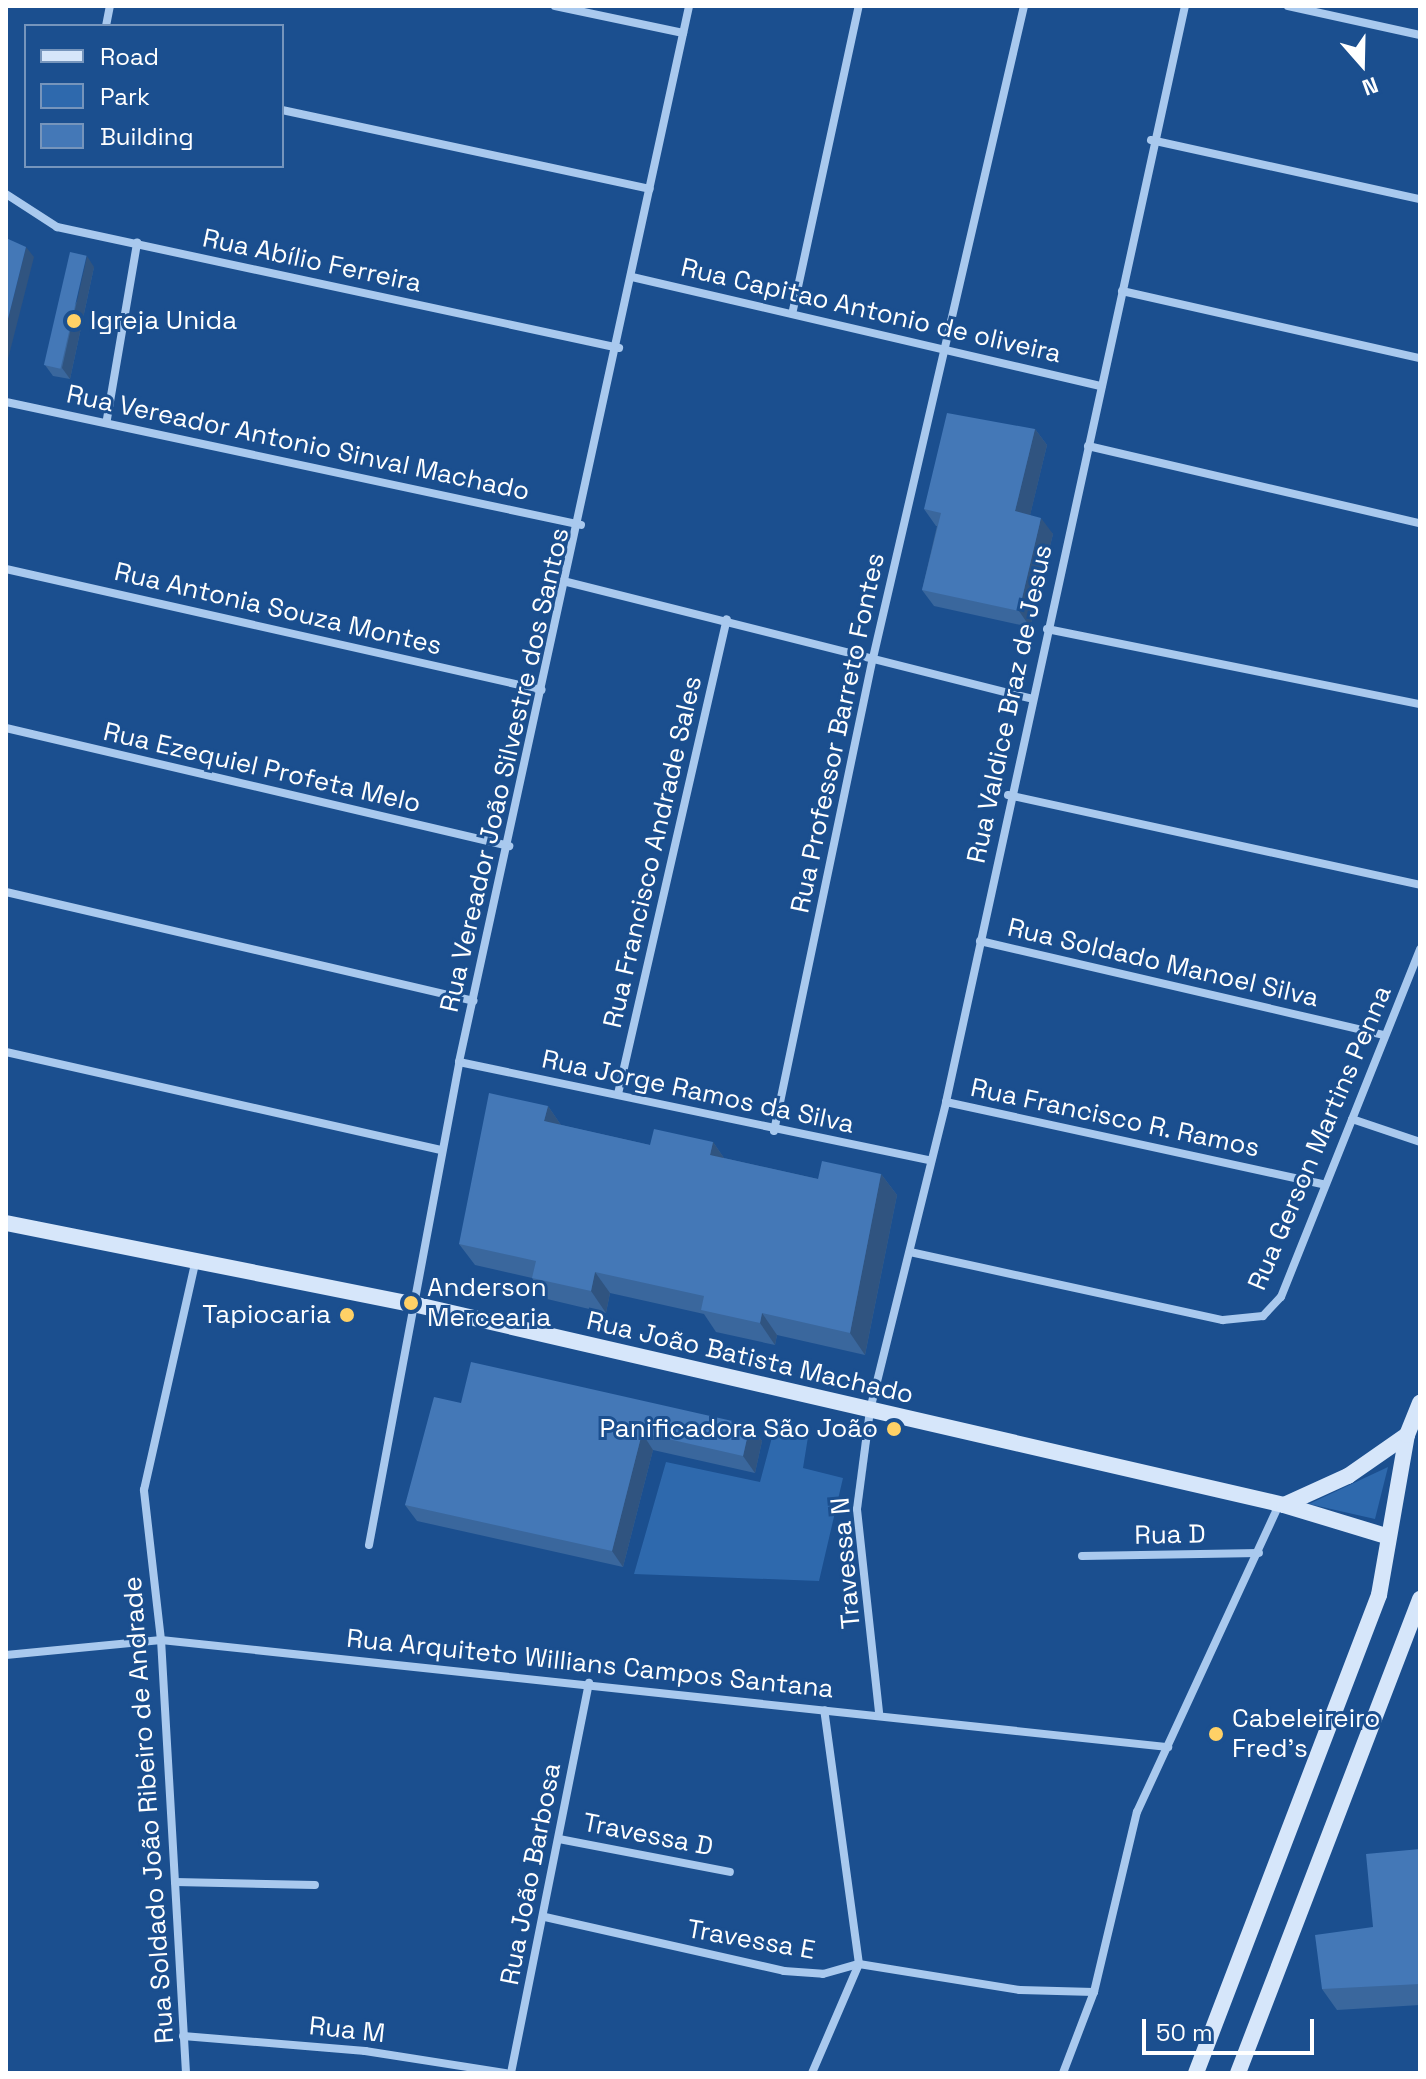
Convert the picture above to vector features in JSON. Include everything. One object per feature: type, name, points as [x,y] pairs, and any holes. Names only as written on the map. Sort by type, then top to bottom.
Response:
[{"type":"street","points":[[555,6],[683,33]]},
{"type":"street","name":"Rua Vereador João Silvestre dos Santos","points":[[369,1545],[459,1062],[581,525],[689,6]]},
{"type":"street","points":[[793,310],[859,6]]},
{"type":"street","name":"Rua Professor Barreto Fontes","points":[[774,1131],[873,658],[943,344],[1024,6]]},
{"type":"street","name":"Rua Valdice Braz de Jesus","points":[[870,1410],[910,1252],[929,1160],[946,1102],[1008,795],[1102,386],[1151,140],[1185,6]]},
{"type":"street","points":[[1288,6],[1420,35]]},
{"type":"street","points":[[284,110],[650,189]]},
{"type":"street","points":[[1151,140],[1420,199]]},
{"type":"street","name":"Rua Abílio Ferreira","points":[[6,194],[57,227],[619,348]]},
{"type":"street","points":[[107,419],[137,243]]},
{"type":"street","name":"Rua Capitao Antonio de oliveira","points":[[632,277],[943,344],[1102,386]]},
{"type":"street","points":[[1122,291],[1420,358]]},
{"type":"street","name":"Rua Vereador Antonio Sinval Machado","points":[[6,402],[107,419],[581,525]]},
{"type":"street","points":[[1088,446],[1420,523]]},
{"type":"street","name":"Rua Antonia Souza Montes","points":[[6,569],[542,690]]},
{"type":"street","points":[[567,582],[727,619],[1030,698]]},
{"type":"street","name":"Rua Francisco Andrade Sales","points":[[618,1094],[727,619]]},
{"type":"street","points":[[1047,629],[1420,704]]},
{"type":"street","name":"Rua Ezequiel Profeta Melo","points":[[6,728],[509,846]]},
{"type":"street","points":[[1008,795],[1420,885]]},
{"type":"street","points":[[6,892],[473,1001]]},
{"type":"street","name":"Rua Soldado Manoel Silva","points":[[980,941],[1384,1035]]},
{"type":"street","name":"Rua Gerson Martins Penna","points":[[910,1252],[1223,1320],[1256,1320],[1281,1297],[1323,1184],[1420,949]]},
{"type":"street","points":[[6,1052],[442,1150]]},
{"type":"street","name":"Rua Jorge Ramos da Silva","points":[[459,1062],[618,1094],[774,1131],[929,1160]]},
{"type":"street","name":"Rua Francisco R. Ramos","points":[[946,1102],[1323,1184]]},
{"type":"street","points":[[1352,1119],[1420,1142]]},
{"type":"street","name":"Rua João Batista Machado","points":[[6,1223],[195,1264],[413,1304],[1282,1504],[1386,1536]]},
{"type":"street","name":"Rua Soldado João Ribeiro de Andrade","points":[[186,2073],[161,1640],[144,1490],[195,1264]]},
{"type":"street","points":[[1196,2073],[1331,1733],[1379,1595],[1386,1536],[1407,1435],[1420,1403]]},
{"type":"street","name":"Travessa N","points":[[870,1410],[857,1509],[879,1712]]},
{"type":"street","points":[[1063,2073],[1094,1992],[1130,1832],[1282,1504],[1348,1476],[1407,1435]]},
{"type":"street","name":"Rua D","points":[[1082,1556],[1259,1553]]},
{"type":"street","points":[[1238,2073],[1420,1600]]},
{"type":"street","name":"Rua Arquiteto Willians Campos Santana","points":[[6,1655],[161,1640],[824,1710],[879,1712],[1168,1747]]},
{"type":"street","name":"Rua João Barbosa","points":[[509,2073],[545,1917],[589,1683]]},
{"type":"street","points":[[812,2073],[859,1964],[824,1710]]},
{"type":"street","name":"Travessa D","points":[[559,1839],[730,1872]]},
{"type":"street","points":[[175,1882],[315,1885]]},
{"type":"street","name":"Travessa E","points":[[545,1917],[784,1971],[823,1974],[859,1964],[1020,1990],[1094,1992]]},
{"type":"street","name":"Rua M","points":[[183,2036],[365,2051],[509,2073]]},
{"type":"green space","points":[[775,1426],[808,1437],[803,1468],[843,1478],[819,1581],[634,1574],[666,1462],[760,1482]]},
{"type":"green space","points":[[1388,1467],[1375,1519],[1309,1504]]},
{"type":"building","points":[[6,238],[26,247],[6,327]]},
{"type":"building","points":[[70,252],[87,256],[60,369],[44,365]]},
{"type":"building","points":[[947,413],[1035,429],[1015,511],[1041,518],[1019,611],[922,590],[941,513],[924,509]]},
{"type":"building","points":[[489,1093],[548,1106],[544,1121],[650,1145],[654,1129],[713,1142],[710,1155],[818,1179],[822,1161],[881,1174],[850,1333],[762,1313],[760,1323],[701,1310],[704,1296],[595,1272],[591,1291],[532,1278],[536,1261],[459,1244]]},
{"type":"building","points":[[471,1362],[750,1425],[743,1456],[642,1433],[612,1551],[405,1505],[434,1397],[461,1403]]},
{"type":"building","points":[[1420,1849],[1420,1984],[1322,1989],[1315,1935],[1373,1927],[1366,1854]]},
{"type":"place","name":"Igreja Unida","points":[[74,321]]},
{"type":"place","name":"Anderson Mercearia","points":[[411,1303]]},
{"type":"place","name":"Tapiocaria","points":[[347,1315]]},
{"type":"place","name":"Panificadora São João","points":[[894,1429]]},
{"type":"place","name":"Cabeleireiro Fred's","points":[[1216,1734]]}]
